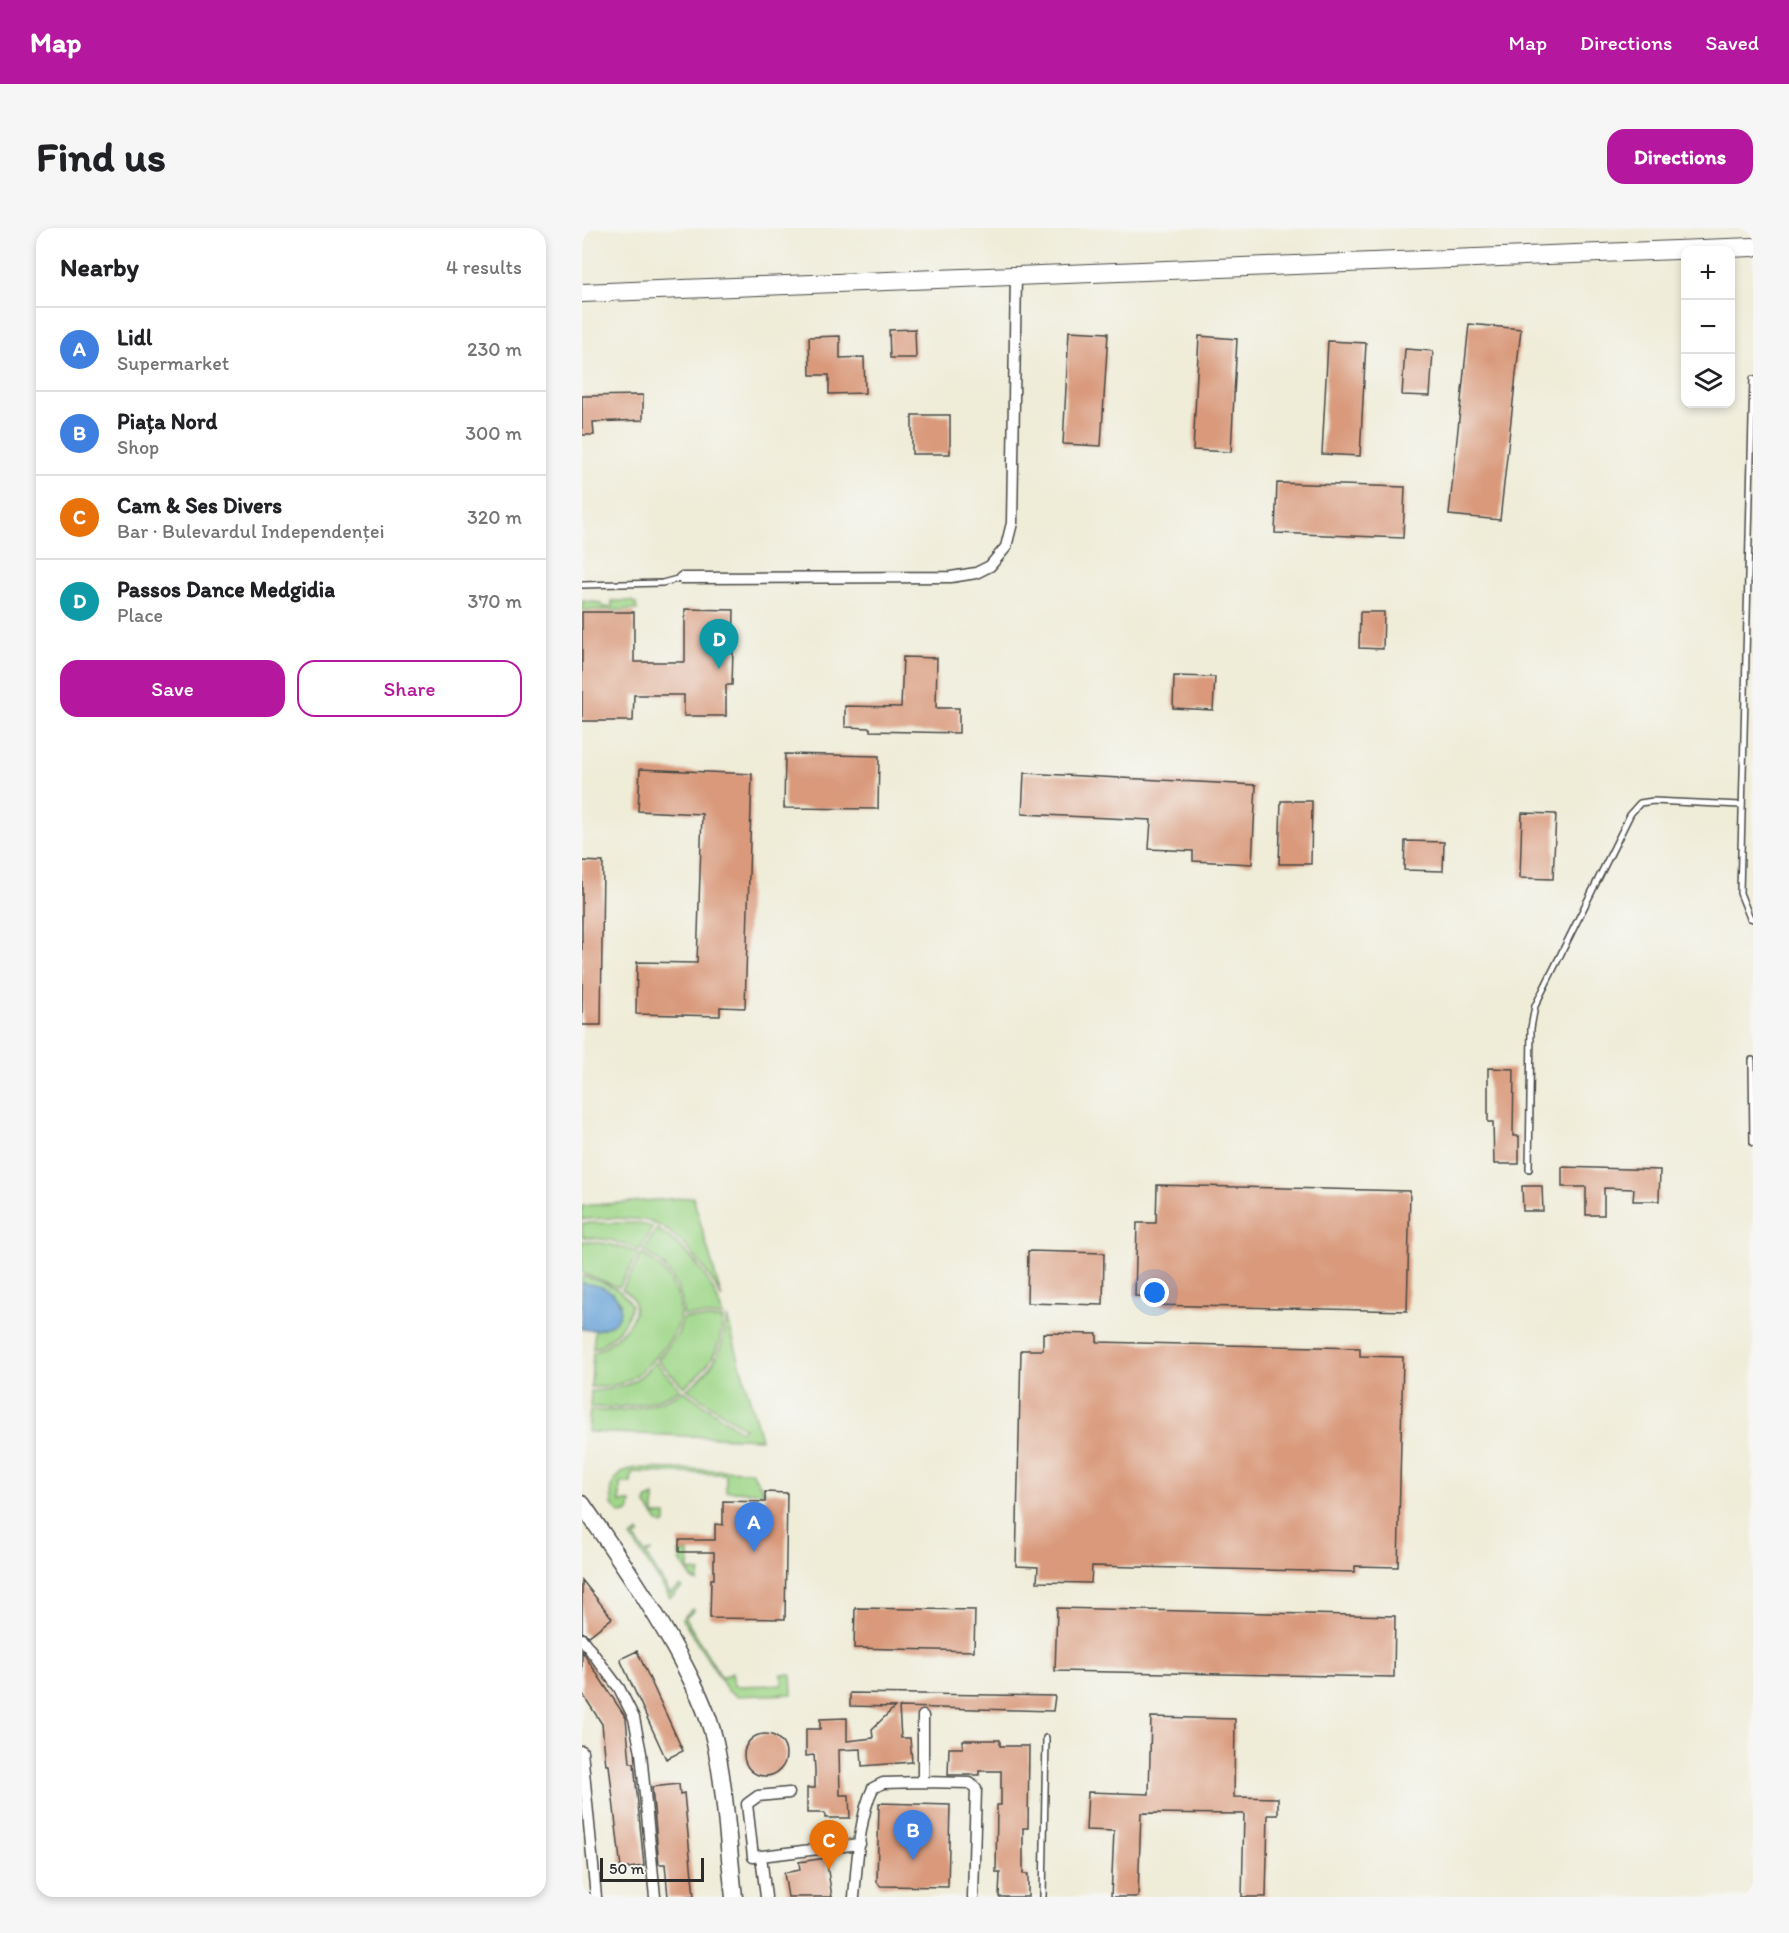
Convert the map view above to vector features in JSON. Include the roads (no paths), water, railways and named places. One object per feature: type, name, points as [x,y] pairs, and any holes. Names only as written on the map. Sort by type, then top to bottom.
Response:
[{"type":"main road","points":[[582,293],[1753,247]]},
{"type":"main road","points":[[582,1504],[658,1618],[705,1710],[718,1760],[734,1897]]},
{"type":"street","points":[[681,578],[951,577],[976,573],[990,566],[1006,547],[1012,522],[1016,275]]},
{"type":"street","points":[[582,1639],[620,1688],[634,1718],[641,1753],[655,1897]]},
{"type":"street","points":[[923,1716],[923,1782]]},
{"type":"street","points":[[582,1751],[596,1897]]},
{"type":"street","points":[[854,1897],[860,1844],[868,1800],[873,1788],[884,1783],[923,1782],[970,1783],[976,1789],[973,1897]]},
{"type":"street","points":[[789,1793],[758,1796],[747,1804],[753,1857],[860,1844]]},
{"type":"street","points":[[761,1856],[766,1897]]},
{"type":"lane","points":[[1753,379],[1740,893],[1750,918],[1753,919]]},
{"type":"lane","points":[[582,585],[662,583],[681,578]]},
{"type":"lane","points":[[1529,1169],[1531,1028],[1535,1006],[1630,813],[1640,803],[1653,801],[1741,805]]},
{"type":"lane","points":[[1752,1060],[1753,1143]]},
{"type":"lane","points":[[1043,1897],[1046,1738]]},
{"type":"water","points":[[582,1283],[600,1286],[612,1293],[619,1301],[620,1310],[617,1319],[609,1326],[582,1329]]},
{"type":"place","name":"Passos Dance Medgidia","points":[[719,669]]},
{"type":"place","name":"Lidl","points":[[754,1552]]},
{"type":"place","name":"Piața Nord","points":[[913,1860]]},
{"type":"place","name":"Cam & Ses Divers","points":[[829,1870]]}]
